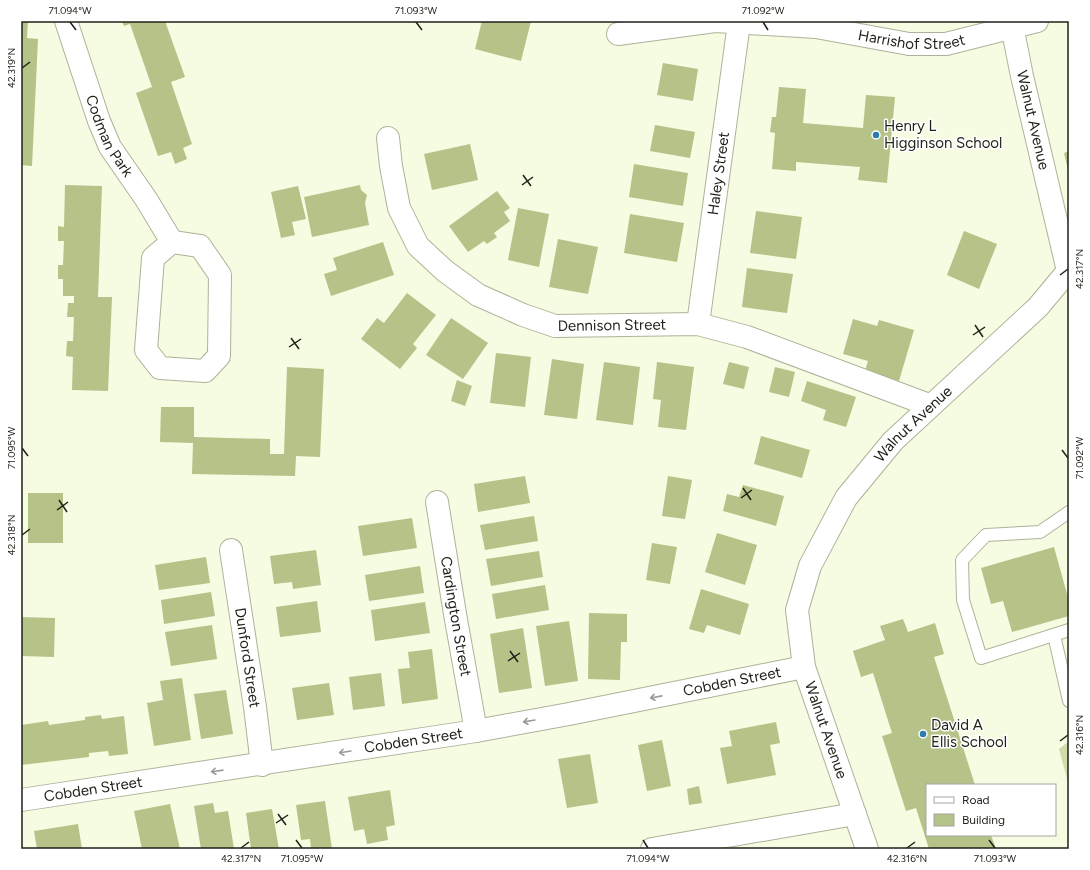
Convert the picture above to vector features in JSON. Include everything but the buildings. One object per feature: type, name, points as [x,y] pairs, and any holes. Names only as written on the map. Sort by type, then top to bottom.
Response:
[{"type":"street","name":"Codman Park","points":[[66,21],[99,121],[110,147],[146,199],[172,242]]},
{"type":"street","name":"Harrishof Street","points":[[618,34],[715,21],[816,27],[867,38],[909,44],[946,44],[1012,24],[1037,21]]},
{"type":"street","name":"Haley Street","points":[[698,324],[739,22]]},
{"type":"street","name":"Walnut Avenue","points":[[868,849],[804,667],[797,610],[810,566],[846,498],[893,440],[929,405],[1000,344],[1038,307],[1069,272],[1022,76],[1012,24]]},
{"type":"street","name":"Dennison Street","points":[[388,138],[391,166],[399,208],[418,246],[445,271],[478,294],[522,315],[555,326],[698,324],[747,337],[929,405]]},
{"type":"street","points":[[172,242],[200,246],[220,275],[218,356],[205,371],[160,368],[146,350],[153,258],[172,242]]},
{"type":"street","name":"Cardington Street","points":[[437,502],[476,731]]},
{"type":"street","name":"Dunford Street","points":[[231,550],[255,707],[262,765]]},
{"type":"street","name":"Cobden Street","points":[[21,800],[122,784],[262,765],[476,731],[804,667]]},
{"type":"street","points":[[652,849],[855,814]]},
{"type":"lane","points":[[1069,512],[1040,532],[986,535],[962,560],[963,600],[981,658],[1069,630]]},
{"type":"lane","points":[[1054,635],[1069,701]]},
{"type":"green space","points":[[1069,741],[1069,786],[1059,749]]},
{"type":"place","name":"Henry L Higginson School","points":[[876,135]]},
{"type":"place","name":"David A Ellis School","points":[[923,734]]}]
